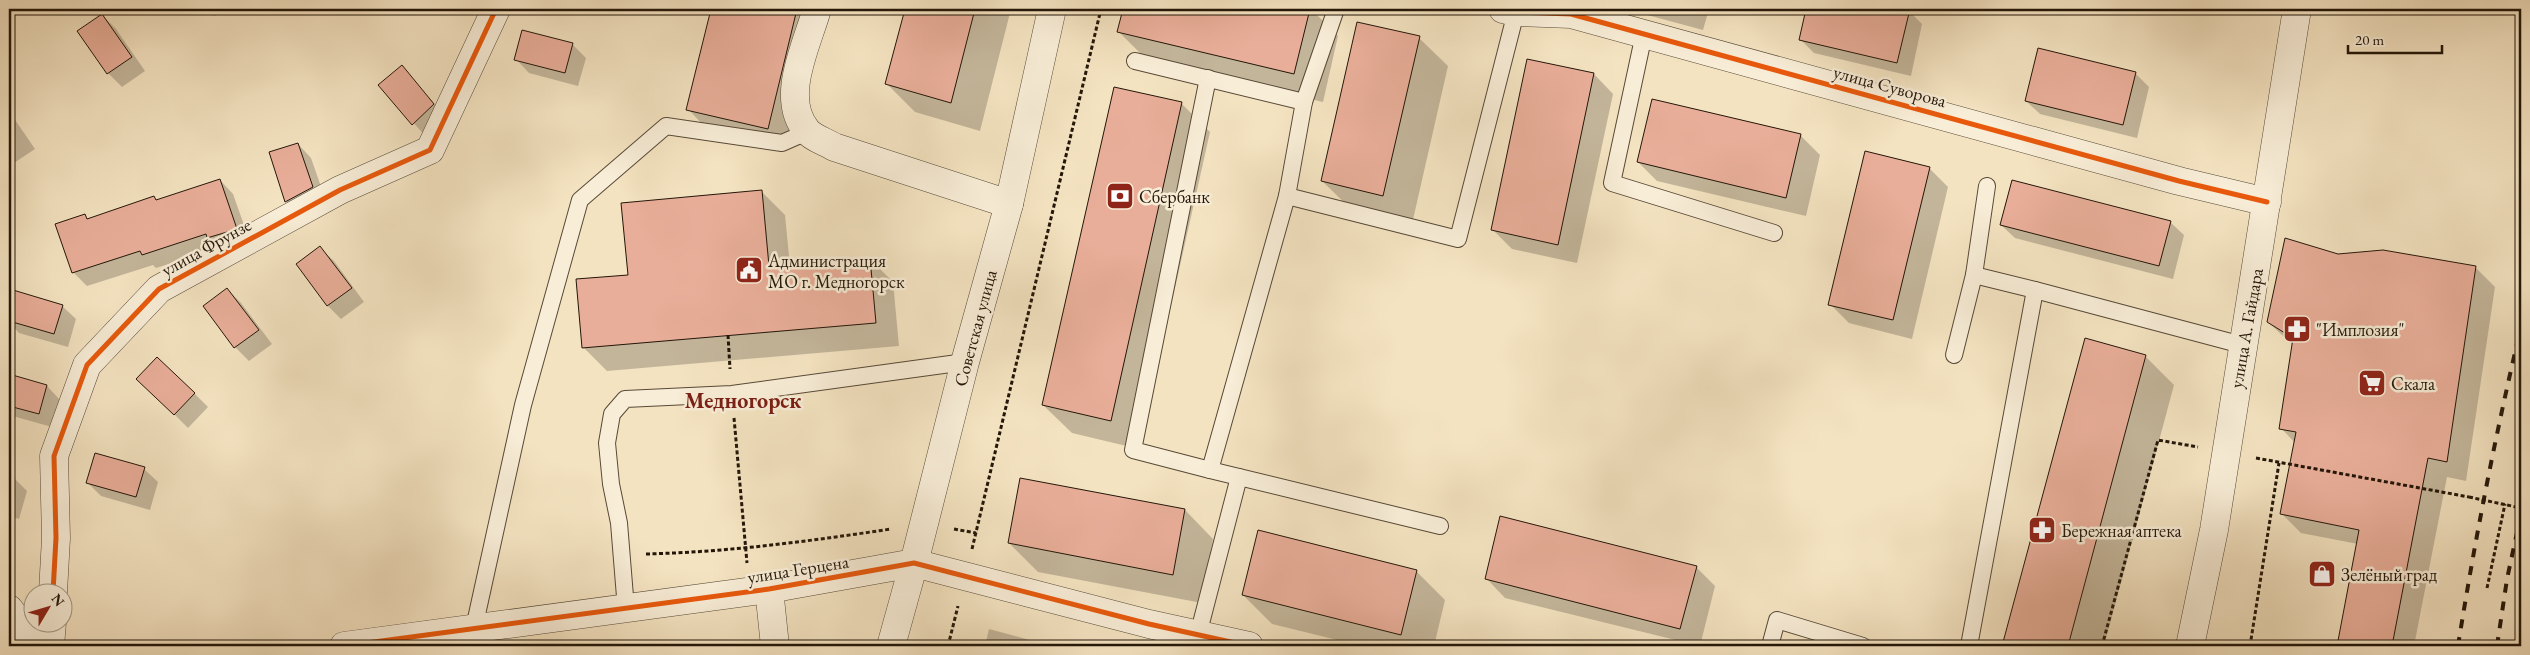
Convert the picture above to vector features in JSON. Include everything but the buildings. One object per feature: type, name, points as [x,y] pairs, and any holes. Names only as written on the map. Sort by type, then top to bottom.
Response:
[{"type":"street","name":"улица Фрунзе","points":[[54,582],[56,538],[54,456],[87,365],[159,289],[340,190],[430,150],[496,9]]},
{"type":"street","points":[[817,9],[796,80],[794,106],[807,132],[834,147],[1009,204]]},
{"type":"street","name":"Советская улица","points":[[891,646],[965,362],[1009,204],[1052,9]]},
{"type":"street","name":"улица А. Гайдара","points":[[2190,646],[2214,530],[2297,9]]},
{"type":"street","name":"улица Суворова","points":[[1509,10],[1571,14],[2179,181],[2267,202]]},
{"type":"street","name":"улица Герцена","points":[[344,646],[760,590],[914,563],[1198,635],[1249,646]]},
{"type":"street","points":[[760,590],[775,646]]},
{"type":"street","points":[[9,610],[16,617],[31,646]]},
{"type":"street","points":[[50,646],[51,632]]},
{"type":"lane","points":[[1210,470],[1287,196],[1304,102],[1336,9]]},
{"type":"lane","points":[[1287,196],[1458,239],[1509,10]]},
{"type":"lane","points":[[1644,34],[1612,183],[1774,233]]},
{"type":"lane","points":[[1134,61],[1304,102]]},
{"type":"lane","points":[[1208,78],[1133,450],[1440,526]]},
{"type":"lane","points":[[474,628],[523,405],[580,200],[666,126],[782,143],[807,132]]},
{"type":"lane","points":[[1954,355],[1974,275],[1987,186]]},
{"type":"lane","points":[[1974,275],[2242,345]]},
{"type":"lane","points":[[1969,646],[2035,290]]},
{"type":"lane","points":[[626,609],[623,554],[607,443],[612,414],[625,399],[732,394],[965,362]]},
{"type":"lane","points":[[1198,635],[1239,477]]},
{"type":"lane","points":[[1770,646],[1777,620],[1863,646]]},
{"type":"path","points":[[948,646],[1101,9]]},
{"type":"path","points":[[728,335],[744,548],[760,590]]},
{"type":"path","points":[[2250,646],[2279,463]]},
{"type":"path","points":[[2385,483],[2521,508]]},
{"type":"path","points":[[2487,588],[2506,504]]},
{"type":"path","points":[[623,554],[693,553],[807,542],[924,525],[976,533]]},
{"type":"railway","points":[[2458,646],[2486,486],[2521,327]]},
{"type":"railway","points":[[2497,646],[2507,579],[2521,514]]},
{"type":"cycle path","points":[[54,582],[56,538],[54,456],[87,365],[159,289],[340,190],[430,150],[496,9]]},
{"type":"cycle path","points":[[1503,9],[1516,12],[1571,14],[2179,181],[2267,202]]},
{"type":"cycle path","points":[[344,646],[769,589],[914,563],[1149,624],[1249,646]]},
{"type":"place","name":"Сбербанк","points":[[1120,196]]},
{"type":"place","name":"Администрация МО г. Медногорск","points":[[749,270]]},
{"type":"place","name":"\"Имплозия\"","points":[[2297,329]]},
{"type":"place","name":"Скала","points":[[2372,383]]},
{"type":"place","name":"Бережная аптека","points":[[2042,530]]},
{"type":"place","name":"Зелёный град","points":[[2322,574]]},
{"type":"district","name":"Медногорск","points":[[743,400]]}]
